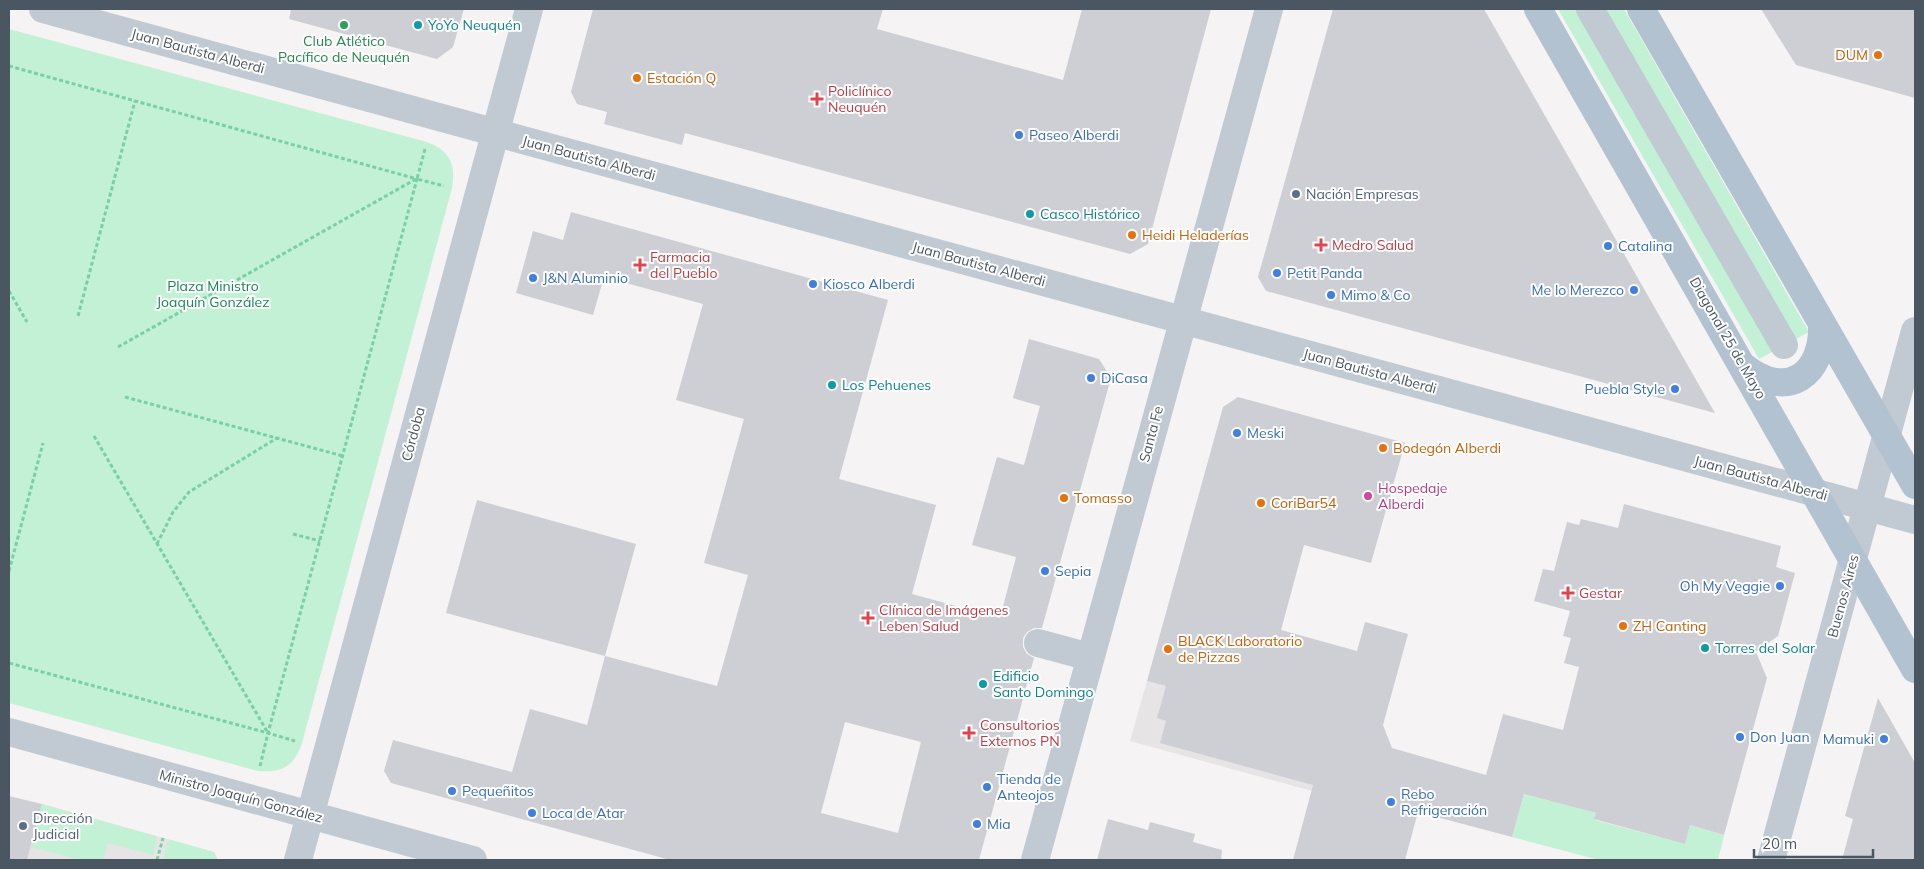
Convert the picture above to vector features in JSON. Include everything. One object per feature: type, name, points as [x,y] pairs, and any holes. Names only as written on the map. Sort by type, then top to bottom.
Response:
[{"type":"main road","name":"Diagonal 25 de Mayo","points":[[1538,9],[1915,669]]},
{"type":"main road","points":[[1641,9],[1915,485]]},
{"type":"main road","points":[[1744,367],[1755,376],[1777,383],[1791,381],[1803,375],[1814,364],[1820,351],[1823,339],[1822,324]]},
{"type":"street","name":"Juan Bautista Alberdi","points":[[43,9],[1915,520]]},
{"type":"street","name":"Córdoba","points":[[298,860],[529,9]]},
{"type":"street","name":"Santa Fe","points":[[1035,860],[1269,9]]},
{"type":"street","points":[[1590,9],[1784,345]]},
{"type":"street","name":"Buenos Aires","points":[[1771,860],[1915,331]]},
{"type":"street","points":[[1038,643],[1090,657]]},
{"type":"street","name":"Ministro Joaquín González","points":[[9,732],[473,860]]},
{"type":"path","points":[[9,66],[452,188]]},
{"type":"path","points":[[78,316],[135,101]]},
{"type":"path","points":[[258,771],[427,142]]},
{"type":"path","points":[[118,347],[417,179]]},
{"type":"path","points":[[9,291],[27,322]]},
{"type":"path","points":[[125,397],[343,456]]},
{"type":"path","points":[[94,436],[268,734]]},
{"type":"path","points":[[157,544],[173,512],[189,492],[277,438]]},
{"type":"path","points":[[9,571],[43,443]]},
{"type":"path","points":[[293,534],[320,541]]},
{"type":"path","points":[[9,663],[302,743]]},
{"type":"path","points":[[157,860],[163,838]]},
{"type":"shaded area","points":[[1147,681],[1378,744],[1312,791],[1130,741]]},
{"type":"shaded area","points":[[42,804],[214,852],[218,860],[27,860]]},
{"type":"green space","points":[[1558,9],[1624,9],[1809,332],[1759,359]]},
{"type":"green space","name":"Plaza Ministro Joaquín González","points":[[9,29],[427,142],[441,150],[450,159],[453,172],[452,188],[302,743],[291,762],[281,769],[258,771],[9,703]]},
{"type":"green space","points":[[1524,794],[1596,813],[1595,820],[1685,844],[1690,825],[1724,835],[1718,860],[1599,860],[1512,837]]},
{"type":"green space","points":[[42,804],[155,836],[157,841],[153,855],[108,843],[103,860],[80,860],[31,847]]},
{"type":"green space","points":[[171,840],[214,852],[218,860],[163,860],[167,843]]},
{"type":"building","name":"YoYo Neuquén","points":[[291,9],[464,9],[453,47],[437,59],[289,19]]},
{"type":"building","points":[[593,9],[883,9],[877,29],[1063,80],[1082,9],[1211,9],[1148,244],[1130,254],[685,133],[682,145],[604,124],[607,112],[577,104],[571,92]]},
{"type":"building","points":[[1333,9],[1484,9],[1715,413],[1266,291],[1258,277]]},
{"type":"building","points":[[1761,9],[1915,9],[1915,98],[1796,65]]},
{"type":"building","points":[[571,212],[888,300],[839,479],[936,505],[912,594],[1000,618],[1016,557],[972,545],[997,457],[1024,465],[1040,406],[1013,398],[1029,339],[1099,359],[1111,378],[1042,628],[1034,628],[1027,632],[1023,638],[1023,647],[1027,654],[1034,658],[979,860],[670,860],[391,783],[384,771],[393,740],[512,772],[530,709],[587,725],[605,656],[717,686],[748,575],[704,563],[744,419],[676,400],[703,304],[604,277],[593,315],[516,293],[533,231],[563,240]],"holes":[[[845,722],[921,742],[898,833],[821,813]]]},
{"type":"building","points":[[1238,397],[1405,443],[1371,563],[1304,545],[1281,630],[1357,651],[1365,622],[1408,634],[1383,725],[1392,748],[1486,775],[1503,714],[1563,730],[1579,667],[1564,663],[1571,638],[1563,636],[1570,611],[1534,601],[1543,569],[1554,571],[1567,522],[1579,525],[1581,519],[1618,528],[1624,504],[1781,546],[1776,567],[1795,573],[1778,636],[1756,652],[1767,678],[1724,835],[1690,825],[1685,844],[1594,819],[1596,813],[1524,794],[1512,837],[1418,812],[1405,860],[1293,860],[1313,785],[1160,743],[1166,721],[1157,718],[1166,686],[1147,681],[1223,407]]},
{"type":"building","points":[[477,500],[636,544],[605,656],[446,613]]},
{"type":"building","points":[[1878,698],[1915,763],[1915,860],[1842,860],[1853,819],[1845,816]]},
{"type":"building","name":"Dirección Judicial","points":[[9,796],[42,804],[27,860],[9,860]]},
{"type":"building","points":[[1108,819],[1148,830],[1150,822],[1195,834],[1193,842],[1222,850],[1221,860],[1097,860]]},
{"type":"place","name":"Club Atlético Pacífico de Neuquén","points":[[344,25]]},
{"type":"place","name":"YoYo Neuquén","points":[[418,25]]},
{"type":"place","name":"DUM","points":[[1878,55]]},
{"type":"place","name":"Estación Q","points":[[637,78]]},
{"type":"place","name":"Policlínico Neuquén","points":[[817,99]]},
{"type":"place","name":"Paseo Alberdi","points":[[1019,135]]},
{"type":"place","name":"Nación Empresas","points":[[1296,194]]},
{"type":"place","name":"Casco Histórico","points":[[1030,214]]},
{"type":"place","name":"Heidi Heladerías","points":[[1132,235]]},
{"type":"place","name":"Medro Salud","points":[[1321,245]]},
{"type":"place","name":"Catalina","points":[[1608,246]]},
{"type":"place","name":"Farmacia del Pueblo","points":[[640,265]]},
{"type":"place","name":"Petit Panda","points":[[1277,273]]},
{"type":"place","name":"J&N Aluminio","points":[[533,278]]},
{"type":"place","name":"Kiosco Alberdi","points":[[813,284]]},
{"type":"place","name":"Me lo Merezco","points":[[1634,290]]},
{"type":"place","name":"Mimo & Co","points":[[1331,295]]},
{"type":"place","name":"DiCasa","points":[[1091,378]]},
{"type":"place","name":"Los Pehuenes","points":[[832,385]]},
{"type":"place","name":"Puebla Style","points":[[1675,389]]},
{"type":"place","name":"Meski","points":[[1237,433]]},
{"type":"place","name":"Bodegón Alberdi","points":[[1383,448]]},
{"type":"place","name":"Hospedaje Alberdi","points":[[1368,496]]},
{"type":"place","name":"Tomasso","points":[[1064,498]]},
{"type":"place","name":"CoriBar54","points":[[1261,503]]},
{"type":"place","name":"Sepia","points":[[1045,571]]},
{"type":"place","name":"Oh My Veggie","points":[[1780,586]]},
{"type":"place","name":"Gestar","points":[[1568,593]]},
{"type":"place","name":"Clínica de Imágenes Leben Salud","points":[[868,618]]},
{"type":"place","name":"ZH Canting","points":[[1623,626]]},
{"type":"place","name":"Torres del Solar","points":[[1705,648]]},
{"type":"place","name":"BLACK Laboratorio de Pizzas","points":[[1168,649]]},
{"type":"place","name":"Edificio Santo Domingo","points":[[983,684]]},
{"type":"place","name":"Consultorios Externos PN","points":[[969,733]]},
{"type":"place","name":"Don Juan","points":[[1740,737]]},
{"type":"place","name":"Mamuki","points":[[1884,739]]},
{"type":"place","name":"Tienda de Anteojos","points":[[987,787]]},
{"type":"place","name":"Pequeñitos","points":[[452,791]]},
{"type":"place","name":"Rebo Refrigeración","points":[[1391,802]]},
{"type":"place","name":"Loca de Atar","points":[[532,813]]},
{"type":"place","name":"Mia","points":[[977,824]]},
{"type":"place","name":"Dirección Judicial","points":[[23,826]]}]
